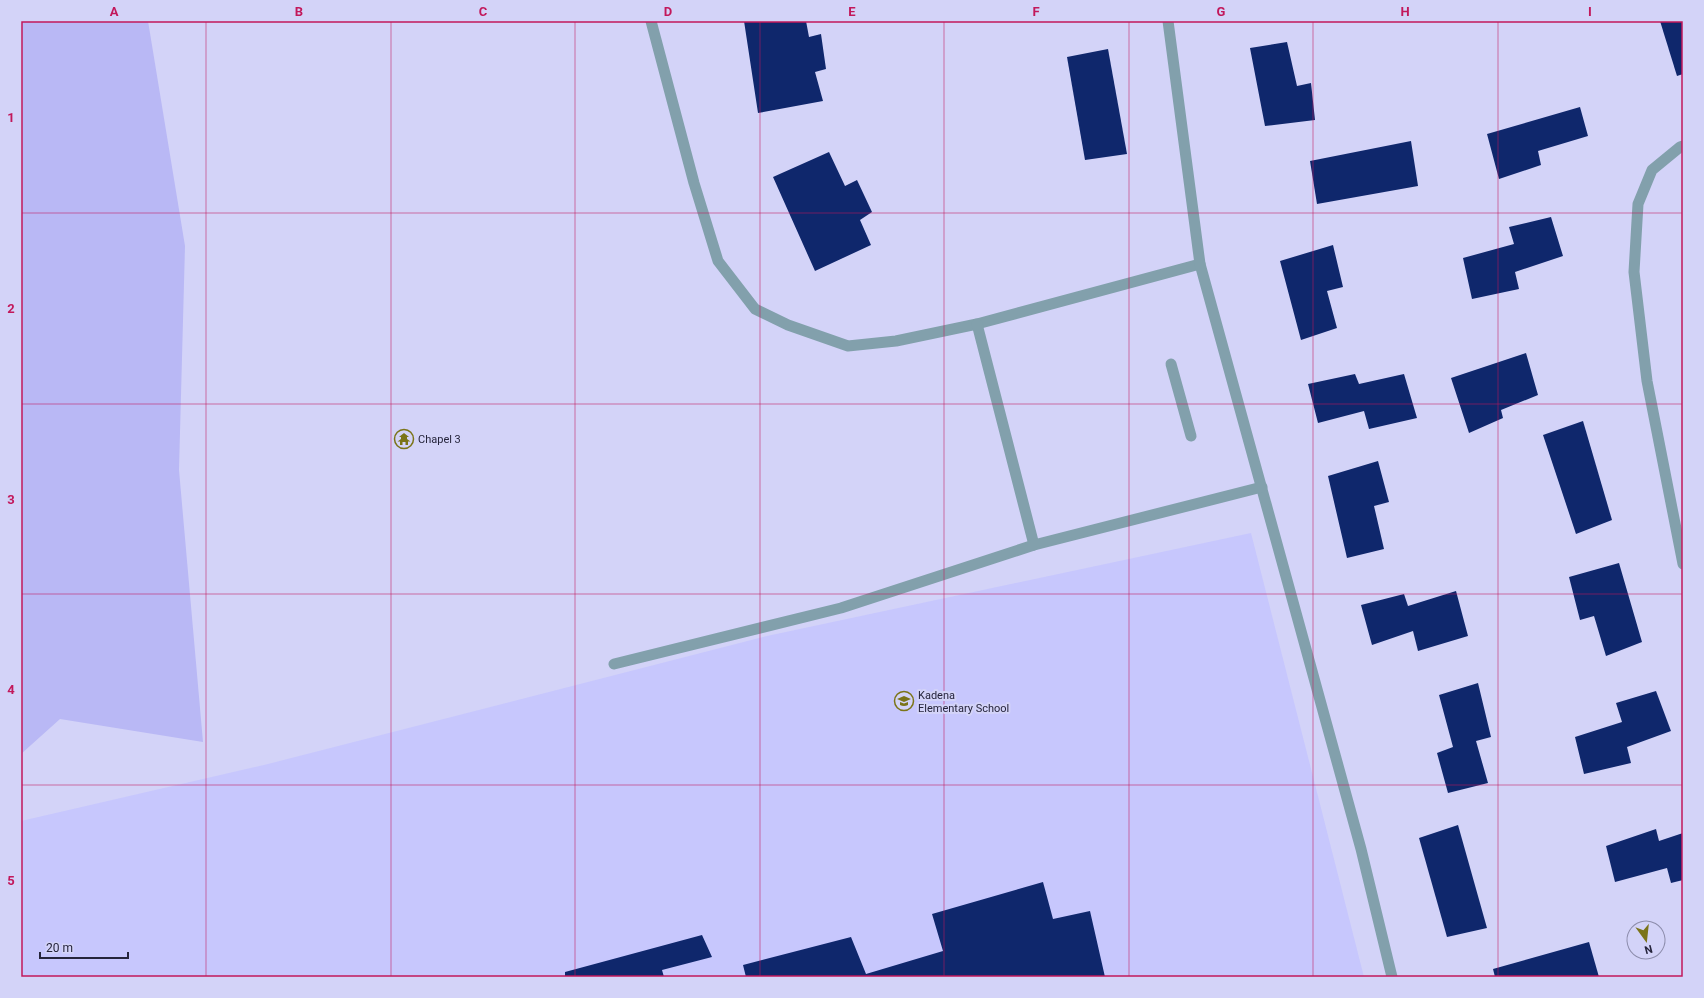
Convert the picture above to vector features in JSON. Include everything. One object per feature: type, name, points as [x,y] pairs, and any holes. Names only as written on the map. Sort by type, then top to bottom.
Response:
[{"type":"lane","points":[[651,21],[694,183],[718,261],[755,309],[788,325],[848,346],[896,341],[977,324],[1200,264]]},
{"type":"lane","points":[[1168,21],[1200,264],[1361,849],[1392,977]]},
{"type":"lane","points":[[1683,146],[1652,170],[1638,204],[1634,272],[1647,381],[1683,564]]},
{"type":"lane","points":[[977,324],[1034,545]]},
{"type":"lane","points":[[1171,364],[1191,436]]},
{"type":"lane","points":[[614,664],[841,608],[1034,545],[1262,487]]},
{"type":"shaded area","points":[[21,21],[148,21],[185,246],[179,470],[203,742],[60,719],[21,754]]},
{"type":"shaded area","name":"Kadena Elementary School","points":[[1251,533],[1364,977],[21,977],[21,821],[264,765],[767,636]]},
{"type":"building","points":[[744,21],[806,21],[809,37],[821,34],[826,69],[815,72],[823,101],[758,113]]},
{"type":"building","points":[[1660,21],[1683,21],[1683,74],[1677,76]]},
{"type":"building","points":[[1287,42],[1297,86],[1311,83],[1315,120],[1265,126],[1250,48]]},
{"type":"building","points":[[1108,49],[1127,154],[1085,160],[1067,57]]},
{"type":"building","points":[[1580,107],[1588,136],[1538,151],[1541,165],[1499,179],[1487,134]]},
{"type":"building","points":[[1411,141],[1418,186],[1317,204],[1310,161]]},
{"type":"building","points":[[829,152],[845,186],[857,180],[872,212],[860,220],[871,245],[815,271],[773,177]]},
{"type":"building","points":[[1551,217],[1563,256],[1515,272],[1519,289],[1472,299],[1463,258],[1514,244],[1509,227]]},
{"type":"building","points":[[1333,245],[1343,287],[1327,291],[1337,328],[1301,340],[1280,261]]},
{"type":"building","points":[[1526,353],[1538,395],[1501,410],[1503,418],[1469,433],[1451,378]]},
{"type":"building","points":[[1355,374],[1359,384],[1404,374],[1417,418],[1369,429],[1364,411],[1318,423],[1308,384]]},
{"type":"building","points":[[1583,421],[1612,520],[1576,534],[1543,435]]},
{"type":"building","points":[[1378,461],[1389,502],[1374,506],[1384,549],[1347,558],[1328,476]]},
{"type":"building","points":[[1619,563],[1642,642],[1606,656],[1594,616],[1580,620],[1569,577]]},
{"type":"building","points":[[1456,591],[1468,636],[1418,651],[1413,631],[1372,645],[1361,605],[1404,594],[1408,606]]},
{"type":"building","points":[[1478,683],[1491,737],[1476,741],[1488,783],[1448,793],[1437,753],[1453,747],[1439,695]]},
{"type":"building","points":[[1656,691],[1671,731],[1627,747],[1631,763],[1584,774],[1575,737],[1622,722],[1616,703]]},
{"type":"building","points":[[1458,825],[1487,928],[1447,937],[1419,838]]},
{"type":"building","points":[[1656,829],[1659,841],[1683,833],[1683,880],[1671,883],[1667,868],[1615,882],[1606,846]]},
{"type":"building","points":[[1043,882],[1053,919],[1090,911],[1105,977],[746,977],[743,965],[851,937],[866,974],[943,951],[932,914]]},
{"type":"building","points":[[702,935],[712,957],[662,970],[664,977],[565,977],[565,972]]},
{"type":"building","points":[[1589,942],[1599,977],[1495,977],[1493,969]]},
{"type":"place","name":"Chapel 3","points":[[404,439]]},
{"type":"place","name":"Kadena Elementary School","points":[[904,701]]}]
